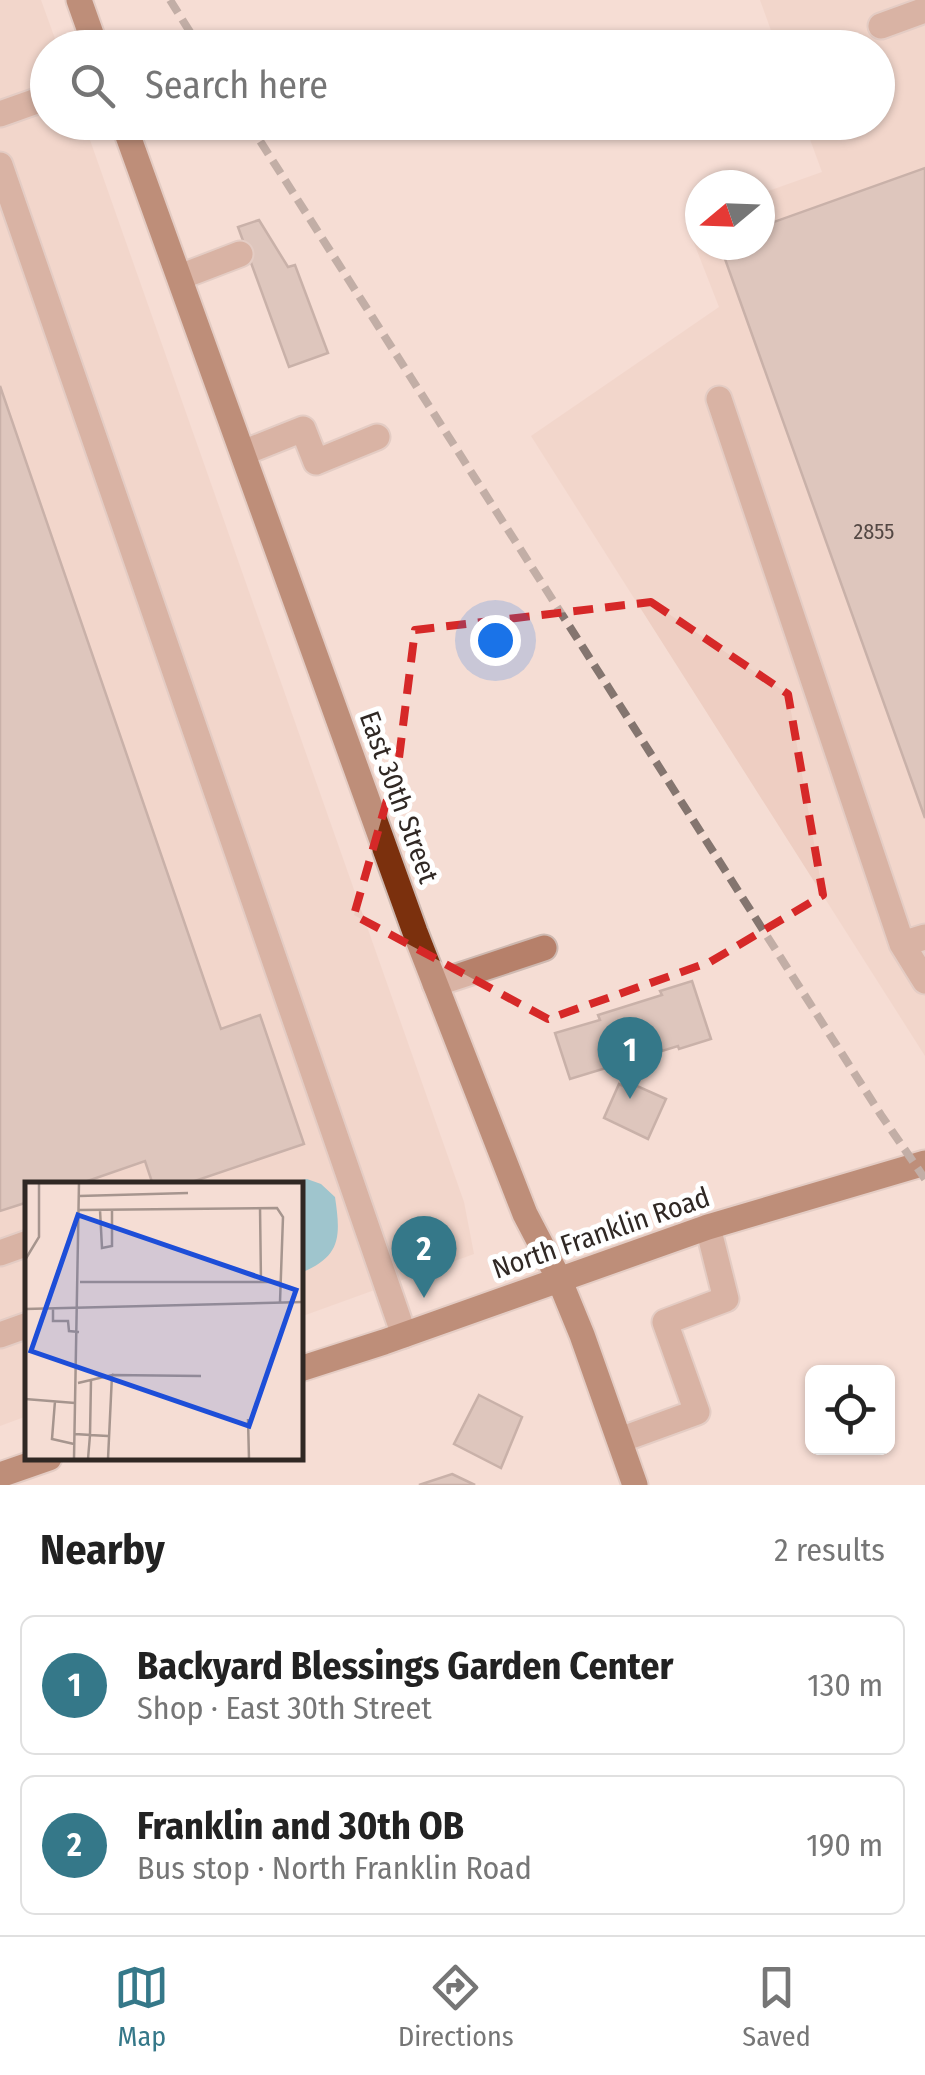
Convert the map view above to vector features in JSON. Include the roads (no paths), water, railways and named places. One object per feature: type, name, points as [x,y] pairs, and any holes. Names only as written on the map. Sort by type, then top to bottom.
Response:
[{"type":"main road","points":[[79,0],[90,30]]},
{"type":"main road","name":"East 30th Street","points":[[131,140],[435,984],[525,1214],[559,1279],[635,1485]]},
{"type":"main road","name":"North Franklin Road","points":[[302,1368],[708,1227],[925,1163]]},
{"type":"main road","points":[[0,1475],[44,1460]]},
{"type":"lane","points":[[881,26],[925,10]]},
{"type":"lane","points":[[0,114],[30,103]]},
{"type":"lane","points":[[0,165],[12,239],[404,1334]]},
{"type":"lane","points":[[180,277],[240,254]]},
{"type":"lane","points":[[719,399],[925,981]]},
{"type":"lane","points":[[243,453],[303,429],[316,462],[377,437]]},
{"type":"lane","points":[[435,984],[544,948]]},
{"type":"lane","points":[[620,1440],[697,1412],[665,1322],[726,1299],[708,1227]]},
{"type":"lane","points":[[0,1253],[25,1244]]},
{"type":"lane","points":[[0,1336],[25,1327]]},
{"type":"water","points":[[307,1179],[321,1184],[335,1197],[335,1244],[324,1260],[302,1272],[302,1182],[290,1182]]},
{"type":"railway","points":[[170,0],[189,30]]},
{"type":"railway","points":[[259,140],[925,1179]]},
{"type":"place","name":"Backyard Blessings Garden Center","points":[[630,1099]]},
{"type":"place","name":"Franklin and 30th OB","points":[[424,1298]]}]
